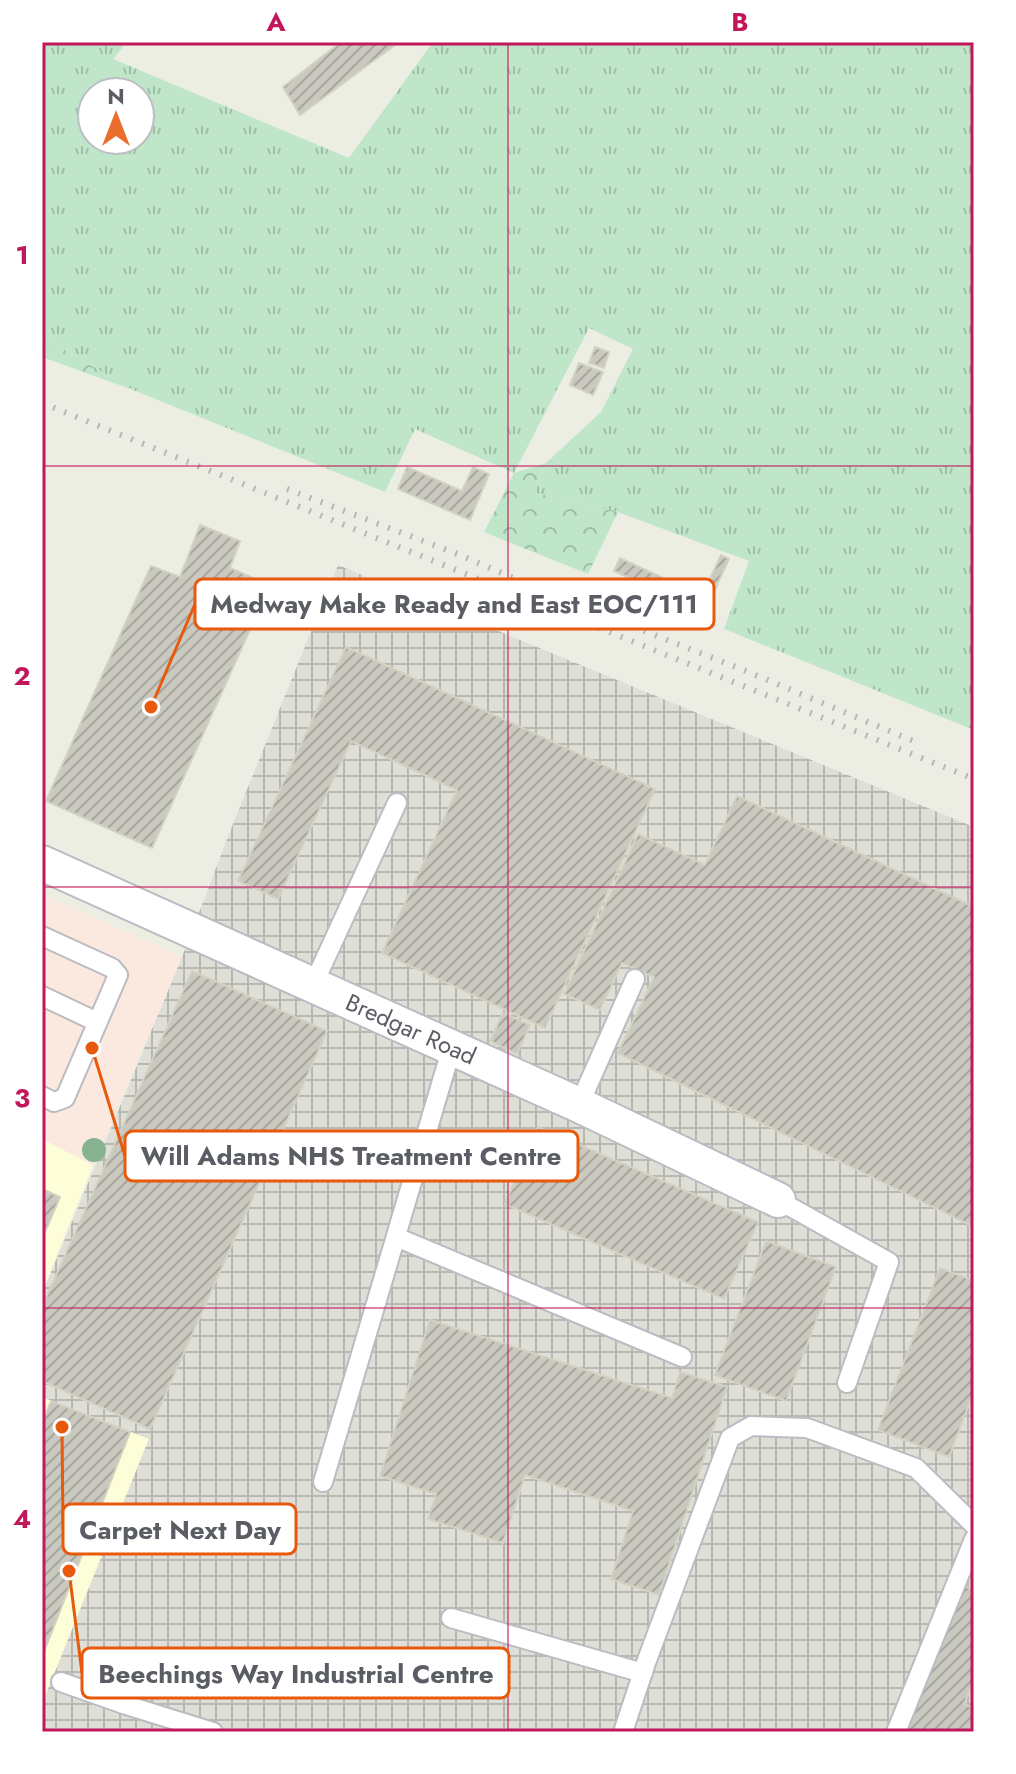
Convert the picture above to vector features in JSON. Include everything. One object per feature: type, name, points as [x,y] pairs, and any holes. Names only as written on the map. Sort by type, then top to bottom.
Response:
[{"type":"street","name":"Bredgar Road","points":[[42,863],[579,1105],[778,1200]]},
{"type":"lane","points":[[313,985],[397,803]]},
{"type":"lane","points":[[42,936],[112,968],[118,975],[65,1098],[54,1102],[42,1096]]},
{"type":"lane","points":[[579,1105],[635,979]]},
{"type":"lane","points":[[42,996],[97,1022]]},
{"type":"lane","points":[[323,1482],[452,1047]]},
{"type":"lane","points":[[778,1200],[889,1262],[847,1383]]},
{"type":"lane","points":[[396,1237],[682,1357]]},
{"type":"lane","points":[[623,1732],[730,1438],[751,1426],[807,1428],[916,1468],[974,1525]]},
{"type":"lane","points":[[896,1732],[974,1539]]},
{"type":"lane","points":[[451,1618],[643,1673]]},
{"type":"lane","points":[[61,1682],[213,1732]]},
{"type":"shaded area","points":[[338,565],[974,827],[974,1732],[42,1732],[42,1704],[149,1439],[42,1397],[42,1294],[182,957]]},
{"type":"shaded area","points":[[42,894],[182,957],[93,1165],[42,1139]]},
{"type":"shaded area","points":[[42,1139],[93,1165],[42,1292]]},
{"type":"shaded area","points":[[42,1397],[149,1438],[42,1704]]},
{"type":"green space","points":[[42,42],[127,42],[113,59],[154,76],[76,76],[76,156],[156,156],[156,77],[349,158],[433,42],[974,42],[974,730],[724,629],[749,561],[618,512],[535,493],[546,463],[601,412],[633,349],[589,328],[514,473],[415,429],[385,492],[133,390],[42,337]]},
{"type":"green space","points":[[42,337],[133,390],[42,357]]},
{"type":"green space","points":[[546,463],[535,493],[618,512],[588,574],[484,532],[514,473]]},
{"type":"building","points":[[341,42],[399,42],[300,115],[283,87]]},
{"type":"building","points":[[595,347],[609,352],[604,368],[589,363]]},
{"type":"building","points":[[579,363],[603,372],[593,395],[570,385]]},
{"type":"building","points":[[407,467],[462,491],[473,467],[489,474],[470,520],[398,489]]},
{"type":"building","points":[[200,525],[240,541],[230,568],[270,585],[152,848],[46,801],[151,566],[180,577]]},
{"type":"building","points":[[721,555],[729,559],[704,613],[614,571],[620,558],[702,596]]},
{"type":"building","points":[[346,647],[655,789],[545,1028],[382,953],[457,790],[351,741],[278,899],[238,881]]},
{"type":"building","points":[[737,796],[974,907],[974,1227],[618,1053],[654,977],[622,963],[600,1010],[564,994],[638,834],[705,865]]},
{"type":"building","points":[[192,971],[327,1031],[150,1429],[42,1381],[42,1307]]},
{"type":"building","points":[[503,1013],[530,1025],[517,1054],[490,1041]]},
{"type":"building","points":[[538,1127],[758,1222],[724,1299],[505,1204]]},
{"type":"building","points":[[42,1189],[60,1197],[42,1239]]},
{"type":"building","points":[[766,1241],[836,1267],[786,1401],[715,1375]]},
{"type":"building","points":[[940,1268],[974,1281],[974,1390],[949,1457],[878,1430]]},
{"type":"building","points":[[430,1320],[672,1398],[680,1372],[727,1387],[659,1595],[611,1579],[633,1511],[525,1475],[503,1543],[428,1519],[436,1494],[380,1476]]},
{"type":"building","points":[[51,1401],[130,1432],[42,1657],[42,1424]]},
{"type":"building","points":[[964,1586],[974,1590],[974,1679],[964,1704],[974,1708],[974,1732],[906,1732]]},
{"type":"railway","points":[[42,403],[974,779]]},
{"type":"railway","points":[[287,489],[460,555],[918,743]]},
{"type":"place","name":"Medway Make Ready and East EOC/111","points":[[151,707]]},
{"type":"place","name":"Will Adams NHS Treatment Centre","points":[[92,1048]]},
{"type":"place","name":"Carpet Next Day","points":[[62,1427]]},
{"type":"place","name":"Beechings Way Industrial Centre","points":[[69,1571]]}]
